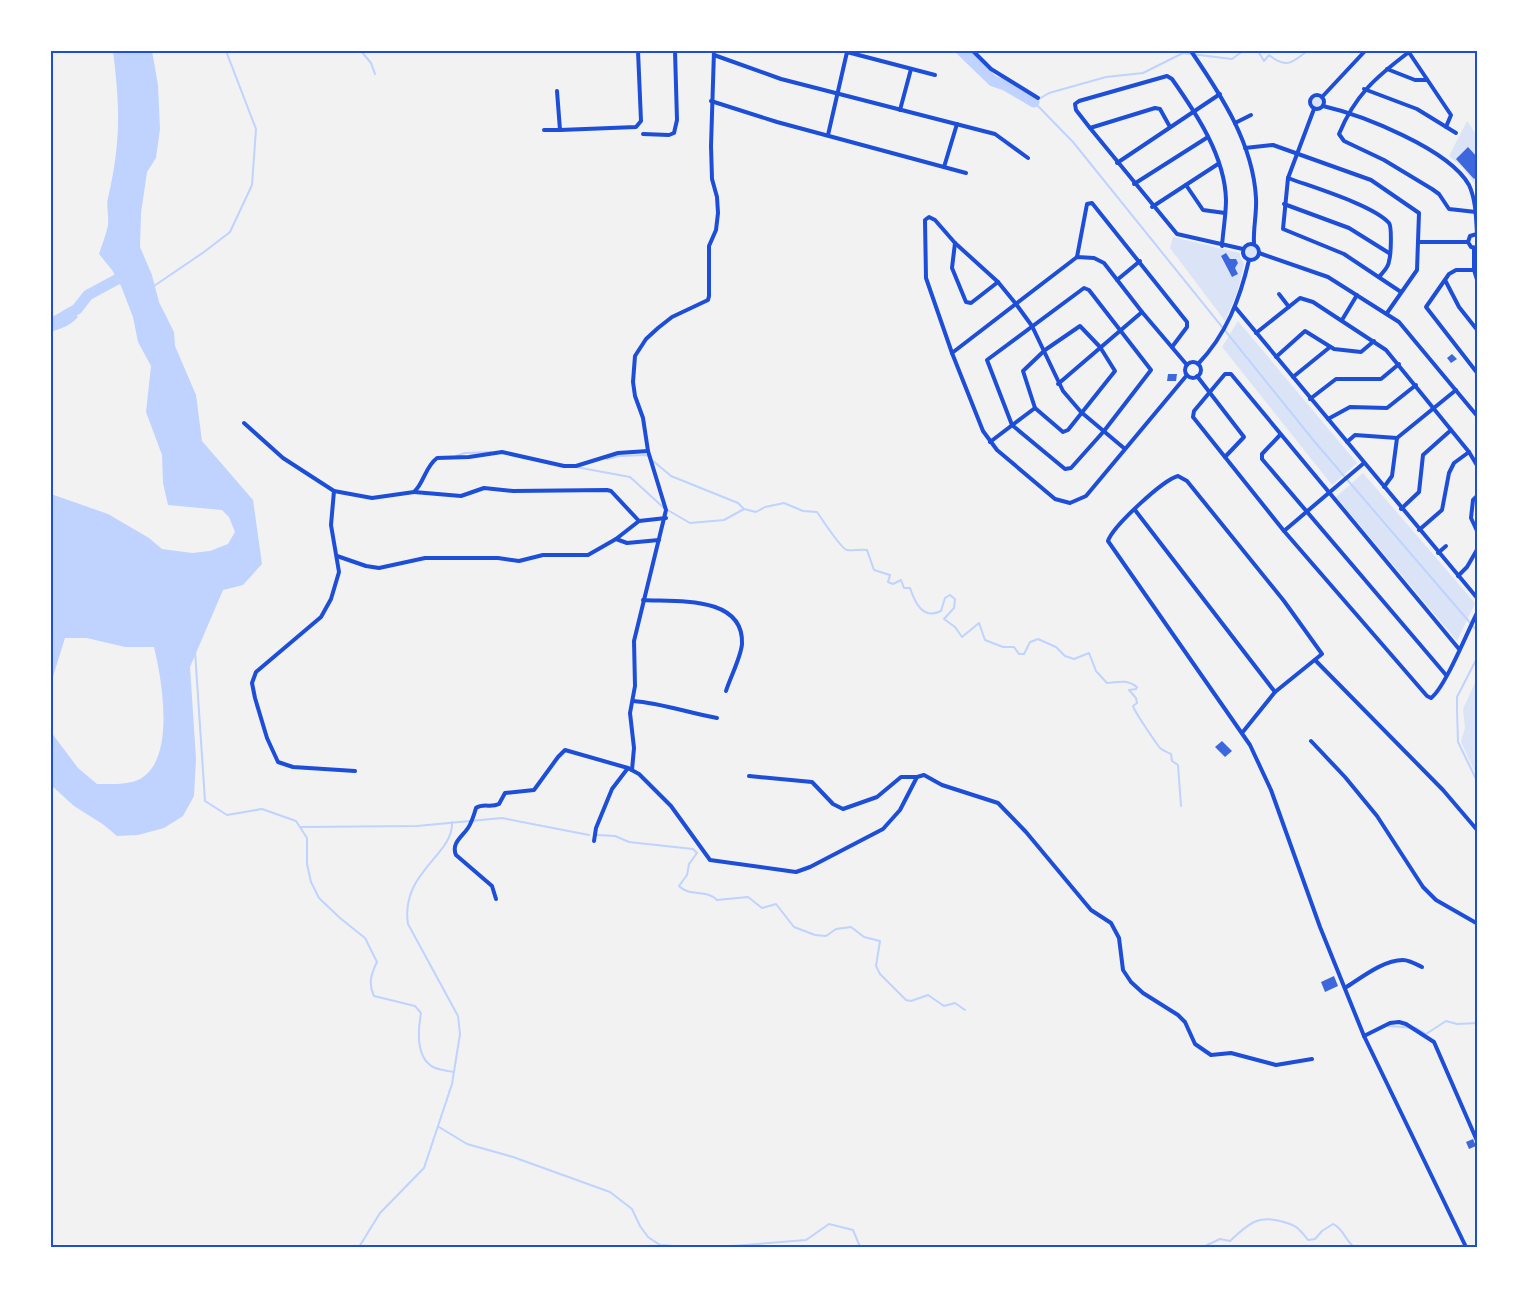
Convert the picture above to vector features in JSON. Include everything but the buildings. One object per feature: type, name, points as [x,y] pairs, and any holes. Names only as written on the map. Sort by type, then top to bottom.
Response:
[{"type":"street","points":[[544,130],[636,127],[640,125],[638,51]]},
{"type":"street","points":[[643,134],[669,136],[674,133],[676,120],[675,51]]},
{"type":"street","points":[[973,51],[991,69],[1038,98]]},
{"type":"street","points":[[1191,51],[1220,94],[1245,148],[1256,198],[1254,244],[1259,253],[1328,277],[1386,313],[1410,333],[1478,417]]},
{"type":"street","points":[[1323,106],[1322,97],[1365,51]]},
{"type":"street","points":[[1446,127],[1451,114],[1409,51],[1364,89],[1348,112],[1339,134],[1344,141],[1384,160],[1432,189],[1439,194],[1449,209],[1476,212]]},
{"type":"street","points":[[828,135],[846,54],[849,52],[935,75]]},
{"type":"street","points":[[594,841],[596,828],[612,790],[630,769],[634,748],[630,713],[635,686],[634,641],[643,600],[666,518],[665,503],[648,451],[647,436],[633,382],[635,356],[646,339],[658,328],[672,318],[708,300],[709,246],[716,230],[718,213],[717,197],[712,179],[714,53],[780,79],[995,134],[1028,158]]},
{"type":"street","points":[[900,110],[911,69]]},
{"type":"street","points":[[1386,69],[1415,80],[1427,80]]},
{"type":"street","points":[[1222,246],[1225,213],[1224,187],[1218,164],[1208,137],[1194,110],[1172,79],[1167,76],[1079,100],[1075,104],[1076,110],[1117,163],[1152,207],[1177,234],[1222,246],[1243,249]]},
{"type":"street","points":[[1364,89],[1417,109],[1456,133]]},
{"type":"street","points":[[557,91],[560,130]]},
{"type":"street","points":[[1117,163],[1220,94]]},
{"type":"street","points":[[1322,97],[1315,96],[1311,100],[1314,109],[1288,178],[1282,227],[1284,231],[1344,254],[1401,292]]},
{"type":"street","points":[[712,101],[763,118],[966,173]]},
{"type":"street","points":[[1314,109],[1323,106],[1348,112],[1388,128],[1445,160],[1457,170],[1469,186],[1476,212],[1477,234],[1470,236],[1468,242]]},
{"type":"street","points":[[1090,128],[1156,108],[1160,109],[1170,127]]},
{"type":"street","points":[[1235,123],[1251,115]]},
{"type":"street","points":[[944,167],[957,124]]},
{"type":"street","points":[[1134,184],[1208,137]]},
{"type":"street","points":[[1245,148],[1273,145],[1371,180],[1420,215],[1417,270],[1386,313]]},
{"type":"street","points":[[1152,207],[1218,164]]},
{"type":"street","points":[[1288,178],[1375,213],[1390,226],[1390,262],[1379,277]]},
{"type":"street","points":[[1186,185],[1203,210],[1225,213]]},
{"type":"street","points":[[952,353],[1077,257],[1088,204],[1092,202],[1188,324],[1172,348]]},
{"type":"street","points":[[1284,204],[1348,228],[1389,253]]},
{"type":"street","points":[[1125,449],[1081,412],[1058,384],[1045,350],[1032,326],[998,282],[955,243],[935,220],[929,218],[925,220],[924,272],[952,353],[983,431],[997,450],[1056,499],[1070,503],[1086,496],[1187,375]]},
{"type":"street","points":[[1419,242],[1468,242],[1476,248],[1478,284]]},
{"type":"street","points":[[955,243],[952,268],[966,302],[971,303],[998,282]]},
{"type":"street","points":[[1254,244],[1248,244],[1243,249],[1243,256],[1248,260],[1255,259],[1259,253]]},
{"type":"street","points":[[1077,257],[1099,260],[1187,365]]},
{"type":"street","points":[[1198,364],[1221,337],[1228,323],[1235,307],[1248,260]]},
{"type":"street","points":[[1117,280],[1140,261]]},
{"type":"street","points":[[1476,270],[1453,271],[1427,304],[1426,309],[1478,374]]},
{"type":"street","points":[[1445,280],[1459,307],[1478,331]]},
{"type":"street","points":[[1087,288],[1151,370],[1104,431],[1068,470],[1012,425],[987,360],[1032,326],[1087,288]]},
{"type":"street","points":[[1279,294],[1289,307]]},
{"type":"street","points":[[1342,320],[1357,295]]},
{"type":"street","points":[[1256,333],[1289,307],[1304,298],[1342,320],[1374,341],[1399,364],[1469,452],[1478,467]]},
{"type":"street","points":[[1235,307],[1401,509],[1478,599]]},
{"type":"street","points":[[1058,384],[1142,312]]},
{"type":"street","points":[[1080,326],[1100,347],[1116,371],[1068,430],[1063,432],[1035,408],[1023,371],[1045,350],[1080,326]]},
{"type":"street","points":[[1276,357],[1305,331],[1330,347],[1362,352],[1374,341]]},
{"type":"street","points":[[1293,377],[1330,347]]},
{"type":"street","points":[[1187,365],[1194,362],[1198,364]]},
{"type":"street","points":[[1187,365],[1185,369],[1187,375],[1192,378],[1197,376],[1200,369],[1198,364]]},
{"type":"street","points":[[1310,399],[1336,379],[1380,379],[1399,364]]},
{"type":"street","points":[[1459,649],[1231,374],[1225,374],[1194,411],[1193,417],[1284,531],[1427,696],[1431,698],[1446,675],[1478,612]]},
{"type":"street","points":[[1197,376],[1244,436],[1225,457]]},
{"type":"street","points":[[1328,419],[1350,407],[1387,408],[1416,385]]},
{"type":"street","points":[[1347,442],[1355,435],[1397,438],[1456,390]]},
{"type":"street","points":[[990,442],[1035,408]]},
{"type":"street","points":[[244,423],[283,458],[334,491],[372,498],[414,492],[461,496],[484,488],[513,491],[607,490],[611,491],[639,521]]},
{"type":"street","points":[[1401,509],[1419,492],[1423,455],[1451,430]]},
{"type":"street","points":[[1280,435],[1261,456],[1306,512],[1446,675]]},
{"type":"street","points":[[1384,487],[1392,476],[1397,438]]},
{"type":"street","points":[[414,492],[419,488],[425,473],[437,458],[469,457],[502,452],[564,466],[576,466],[618,453],[648,451]]},
{"type":"street","points":[[1419,530],[1442,510],[1449,473],[1454,463],[1469,452]]},
{"type":"street","points":[[1284,531],[1364,463]]},
{"type":"street","points":[[1242,733],[1275,692],[1322,654],[1284,601],[1187,481],[1178,476],[1167,480],[1120,524],[1108,541],[1250,745],[1271,790],[1314,912],[1364,1036],[1466,1247]]},
{"type":"street","points":[[334,491],[331,525],[339,572],[336,584],[323,614],[256,672],[252,683],[267,738],[278,762],[293,766],[355,771]]},
{"type":"street","points":[[1478,495],[1473,500],[1472,518],[1478,533]]},
{"type":"street","points":[[1135,510],[1275,692]]},
{"type":"street","points":[[337,556],[366,566],[379,568],[431,558],[519,560],[543,555],[588,555],[639,521],[666,518]]},
{"type":"street","points":[[616,538],[627,543],[659,540]]},
{"type":"street","points":[[1438,553],[1446,546]]},
{"type":"street","points":[[1458,576],[1467,567],[1478,548]]},
{"type":"street","points":[[643,600],[700,604],[721,609],[732,616],[740,631],[742,643],[726,691]]},
{"type":"street","points":[[1315,660],[1443,790],[1478,831]]},
{"type":"street","points":[[633,701],[652,702],[689,713],[717,718]]},
{"type":"street","points":[[1311,741],[1346,777],[1377,816],[1423,887],[1436,900],[1478,924]]},
{"type":"street","points":[[496,898],[492,886],[466,866],[454,850],[455,844],[470,824],[476,808],[482,805],[490,807],[499,804],[505,793],[534,790],[565,750],[630,769],[639,774],[671,806],[710,860],[796,872],[810,867],[882,829],[900,810],[917,777]]},
{"type":"street","points":[[749,776],[812,782],[833,804],[843,809],[877,797],[901,777],[924,775],[942,785],[998,803],[1026,832],[1091,910],[1111,923],[1119,938],[1123,970],[1127,976],[1144,993],[1178,1015],[1185,1022],[1194,1044],[1211,1055],[1231,1053],[1262,1060],[1268,1064],[1312,1059]]},
{"type":"street","points":[[1345,988],[1372,971],[1396,961],[1404,960],[1422,966]]},
{"type":"street","points":[[1364,1036],[1390,1023],[1406,1024],[1438,1047],[1478,1143]]},
{"type":"shaded area","points":[[1317,96],[1323,102],[1317,108],[1311,102]]},
{"type":"shaded area","points":[[1467,121],[1478,137],[1478,184],[1475,185],[1463,168],[1449,156]]},
{"type":"shaded area","points":[[1173,237],[1240,253],[1244,264],[1238,290],[1225,321],[1170,248]]},
{"type":"shaded area","points":[[1251,244],[1259,252],[1251,260],[1243,252]]},
{"type":"shaded area","points":[[1238,321],[1357,463],[1332,485],[1222,347]]},
{"type":"shaded area","points":[[1363,473],[1475,603],[1457,641],[1336,497]]},
{"type":"shaded area","points":[[1478,676],[1478,779],[1461,742],[1465,728],[1463,709]]},
{"type":"water","points":[[113,51],[152,51],[158,85],[160,129],[156,158],[147,172],[141,213],[140,247],[152,275],[159,302],[174,332],[175,346],[196,395],[202,441],[253,500],[262,564],[243,585],[223,590],[190,667],[196,759],[194,796],[183,816],[164,828],[138,835],[117,836],[104,825],[74,806],[51,785],[51,732],[78,768],[97,784],[125,783],[140,779],[151,769],[158,755],[162,737],[164,718],[163,698],[157,661],[154,647],[125,647],[87,638],[65,638],[51,683],[53,614],[51,494],[108,514],[149,538],[162,549],[192,553],[210,551],[228,544],[235,532],[229,517],[222,510],[168,505],[163,483],[162,455],[146,412],[151,366],[138,342],[133,317],[121,286],[112,270],[99,254],[108,225],[107,201],[117,142],[118,107]]},
{"type":"water","points":[[82,302],[87,305],[76,315],[78,317],[72,323],[51,332],[51,325],[55,324],[55,320],[73,314]]},
{"type":"waterway","points":[[154,286],[230,232],[252,185],[256,129],[226,51]]},
{"type":"waterway","points":[[361,51],[371,63],[375,74]]},
{"type":"waterway","points":[[962,51],[993,81],[1005,85],[1034,102]]},
{"type":"waterway","points":[[1243,51],[1232,59],[1183,53],[1143,73],[1106,77],[1049,93],[1034,102],[1073,142],[1314,441],[1478,632]]},
{"type":"waterway","points":[[1258,51],[1264,61],[1269,55],[1285,63],[1297,59],[1307,51]]},
{"type":"waterway","points":[[51,324],[77,309],[88,295],[127,274]]},
{"type":"waterway","points":[[456,456],[465,453],[491,452]]},
{"type":"waterway","points":[[607,459],[619,456],[646,455],[649,457]]},
{"type":"waterway","points":[[652,460],[671,476],[738,503],[744,509]]},
{"type":"waterway","points":[[576,467],[630,477],[664,508],[690,523],[724,520],[744,509],[756,512],[765,507],[784,503],[803,511],[817,512],[844,548],[847,550],[867,550],[874,570],[890,575],[888,582],[893,584],[901,580],[904,588],[910,588],[917,604],[925,612],[935,613],[941,611],[945,598],[950,595],[955,599],[954,608],[944,619],[955,627],[962,637],[979,623],[985,640],[1003,647],[1014,647],[1019,654],[1024,654],[1030,642],[1038,639],[1056,647],[1065,656],[1074,659],[1089,653],[1096,671],[1107,683],[1126,682],[1137,687],[1136,689],[1129,690],[1136,698],[1137,703],[1133,706],[1134,709],[1160,748],[1171,754],[1172,761],[1178,765],[1181,806]]},
{"type":"waterway","points":[[195,651],[205,801],[227,815],[262,809],[296,821],[307,838],[307,864],[311,882],[319,898],[365,938],[377,962],[371,979],[374,996],[415,1006],[421,1013],[419,1044],[424,1058],[435,1068],[454,1072]]},
{"type":"waterway","points":[[1478,656],[1457,697],[1458,742],[1478,783]]},
{"type":"waterway","points":[[301,827],[417,826],[502,818],[589,835]]},
{"type":"waterway","points":[[359,1247],[380,1213],[424,1168],[452,1084],[460,1034],[458,1016],[408,924],[408,906],[412,891],[419,878],[445,845],[450,834],[452,822]]},
{"type":"waterway","points":[[597,835],[615,836],[629,842],[693,849],[697,853],[689,864],[687,875],[679,886],[683,889],[708,895],[717,900],[748,897],[762,908],[776,904],[794,927],[815,935],[826,936],[836,929],[851,927],[864,937],[880,941],[876,966],[880,974],[906,1000],[911,1001],[928,995],[944,1006],[955,1003],[965,1010]]},
{"type":"waterway","points":[[1388,1026],[1416,1028],[1426,1034],[1446,1021],[1457,1024],[1478,1023]]},
{"type":"waterway","points":[[439,1127],[467,1144],[513,1157],[610,1192],[632,1209],[648,1237],[660,1245],[686,1247]]},
{"type":"waterway","points":[[1203,1247],[1220,1239],[1230,1241],[1247,1226],[1265,1219],[1293,1225],[1308,1240],[1315,1239],[1322,1231],[1333,1224],[1339,1228],[1354,1247]]},
{"type":"waterway","points":[[720,1247],[806,1240],[829,1224],[853,1230],[860,1247]]}]
